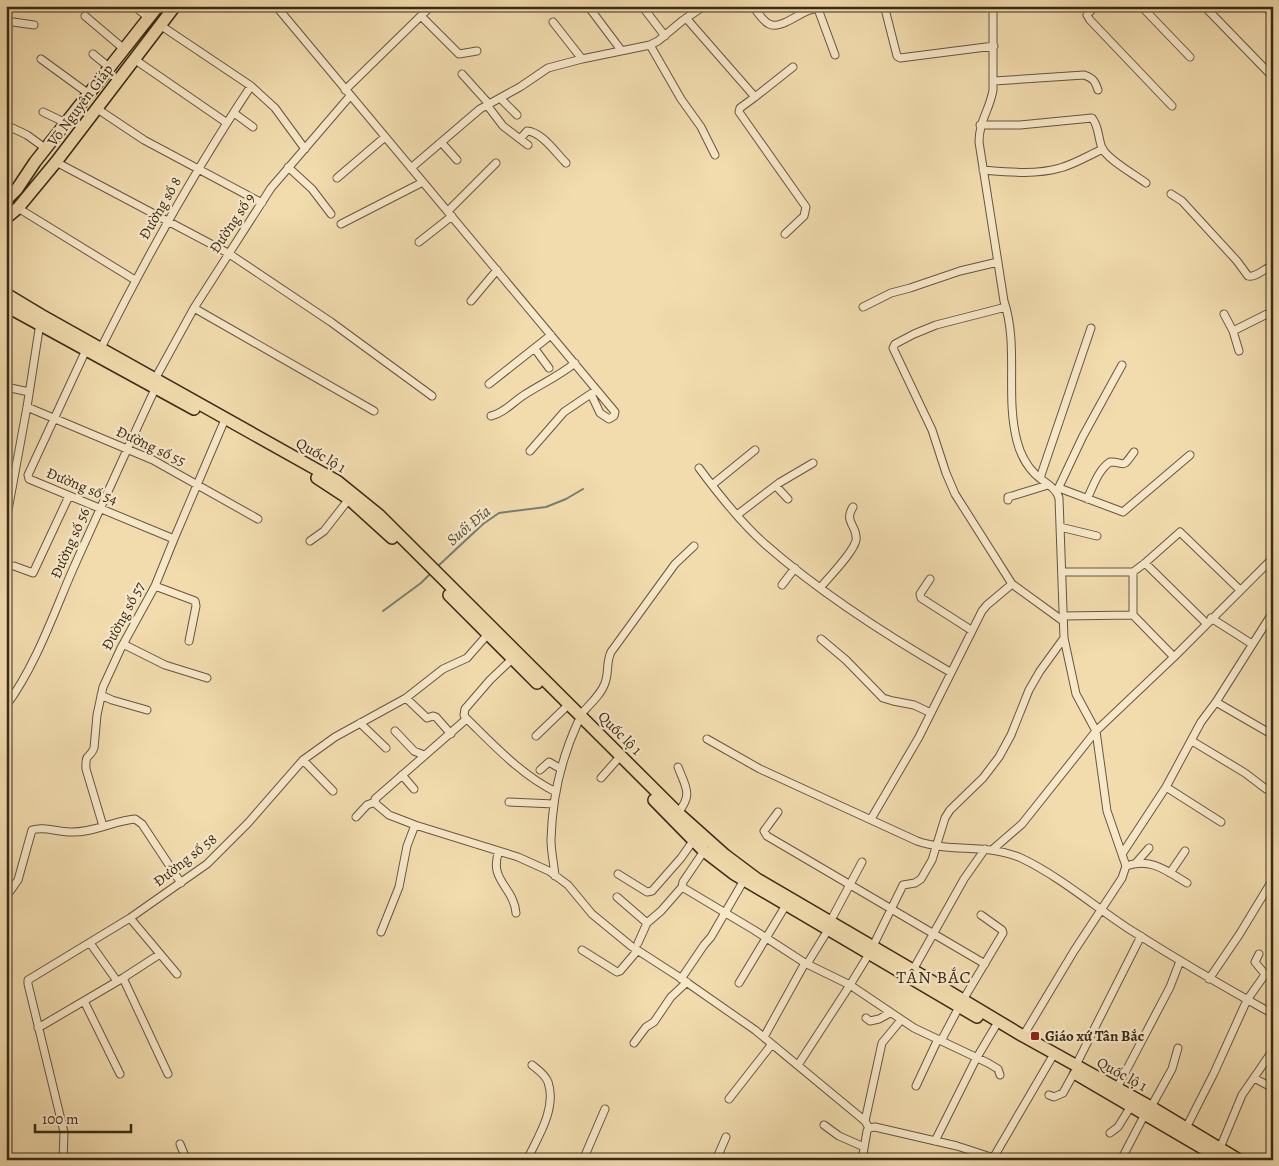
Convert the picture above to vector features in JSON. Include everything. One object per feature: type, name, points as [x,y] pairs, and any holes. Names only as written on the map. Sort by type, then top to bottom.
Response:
[{"type":"highway","name":"Võ Nguyên Giáp","points":[[6,200],[17,189],[45,148],[158,6]]},
{"type":"highway","name":"Võ Nguyên Giáp","points":[[6,227],[13,212],[56,162],[176,6]]},
{"type":"highway","name":"Quốc lộ 1","points":[[6,294],[101,348],[155,384],[325,483],[349,499],[437,578],[579,719],[678,813],[741,868],[829,926],[961,1004],[1023,1036],[1131,1106],[1148,1110],[1186,1128],[1239,1160]]},
{"type":"highway","name":"Quốc lộ 1","points":[[6,306],[86,350],[155,384],[337,480],[369,506],[426,568]]},
{"type":"highway","name":"Quốc lộ 1","points":[[437,578],[512,659],[564,709],[579,719],[616,761],[704,851],[744,880],[786,906],[829,926]]},
{"type":"highway","name":"Quốc lộ 1","points":[[871,950],[913,970],[995,1027],[1051,1059],[1117,1088],[1205,1155],[1223,1160]]},
{"type":"street","points":[[134,6],[149,18]]},
{"type":"street","points":[[276,6],[552,335],[575,363],[594,392],[564,412],[530,451]]},
{"type":"street","name":"Đường số 9","points":[[155,384],[194,308],[271,188],[305,149],[348,93],[431,6]]},
{"type":"street","points":[[588,6],[621,50]]},
{"type":"street","points":[[642,6],[665,36]]},
{"type":"street","points":[[993,6],[994,81],[992,98],[980,125],[978,142],[1010,329],[1011,401],[1015,432],[1021,453],[1031,469],[1040,478],[1058,490],[1123,512],[1190,455]]},
{"type":"street","points":[[1095,6],[1087,15],[1090,20],[1172,106]]},
{"type":"street","points":[[1141,6],[1190,57]]},
{"type":"street","points":[[1204,6],[1273,76]]},
{"type":"street","points":[[1266,6],[1273,14]]},
{"type":"street","points":[[411,168],[488,104],[548,68],[621,50],[650,45],[665,36],[700,7]]},
{"type":"street","points":[[754,7],[767,23],[774,25],[792,20],[812,8],[818,9],[835,55]]},
{"type":"street","points":[[885,9],[897,56],[900,58],[994,46]]},
{"type":"street","points":[[85,16],[124,49]]},
{"type":"street","points":[[421,16],[459,54],[478,51]]},
{"type":"street","points":[[686,18],[755,96]]},
{"type":"street","points":[[6,21],[34,25]]},
{"type":"street","points":[[553,22],[582,59]]},
{"type":"street","points":[[160,25],[251,86],[275,108],[305,149]]},
{"type":"street","points":[[650,45],[681,99],[701,127],[715,156]]},
{"type":"street","points":[[93,54],[110,68]]},
{"type":"street","points":[[41,59],[89,94]]},
{"type":"street","points":[[134,59],[227,122]]},
{"type":"street","points":[[785,234],[804,216],[806,207],[740,112],[740,108],[793,66]]},
{"type":"street","points":[[462,74],[488,104],[503,126],[528,145]]},
{"type":"street","points":[[994,81],[1084,75],[1095,81],[1098,90]]},
{"type":"street","name":"Đường số 8","points":[[101,348],[135,280],[168,221],[227,122],[251,86]]},
{"type":"street","points":[[500,98],[517,116]]},
{"type":"street","points":[[96,108],[144,140],[262,203]]},
{"type":"street","points":[[43,112],[66,123]]},
{"type":"street","points":[[234,112],[253,126]]},
{"type":"street","points":[[980,125],[1020,125],[1092,118],[1103,149],[1117,163],[1146,183]]},
{"type":"street","points":[[6,124],[27,135],[45,148]]},
{"type":"street","points":[[520,139],[527,131],[532,132],[541,138],[566,163]]},
{"type":"street","points":[[337,178],[385,137]]},
{"type":"street","points":[[441,142],[457,160]]},
{"type":"street","points":[[983,170],[1012,172],[1052,170],[1061,168],[1103,149]]},
{"type":"street","points":[[56,162],[228,253],[331,322],[432,396]]},
{"type":"street","points":[[419,242],[450,214],[496,163]]},
{"type":"street","points":[[288,167],[312,189],[331,214]]},
{"type":"street","points":[[341,224],[423,182]]},
{"type":"street","points":[[1171,194],[1182,201],[1237,261],[1248,276],[1255,276],[1266,268],[1273,266]]},
{"type":"street","points":[[13,212],[135,280]]},
{"type":"street","points":[[863,307],[891,293],[960,271],[998,262]]},
{"type":"street","points":[[471,301],[497,270]]},
{"type":"street","points":[[1006,306],[924,329],[895,344],[893,348],[932,430],[955,494],[1012,584],[1063,619],[1133,615]]},
{"type":"street","points":[[194,308],[374,411]]},
{"type":"street","points":[[1233,331],[1273,311]]},
{"type":"street","points":[[1224,314],[1233,331],[1239,350]]},
{"type":"street","points":[[6,521],[40,324]]},
{"type":"street","points":[[1040,478],[1091,328]]},
{"type":"street","points":[[489,384],[552,335]]},
{"type":"street","points":[[535,349],[549,368]]},
{"type":"street","name":"Đường số 54","points":[[86,350],[28,475],[29,479],[174,539]]},
{"type":"street","points":[[491,416],[498,414],[525,394],[561,374],[575,363]]},
{"type":"street","points":[[1023,1036],[1074,951],[1122,878],[1126,866],[1107,811],[1096,731],[1076,694],[1064,638],[1058,490],[1083,436],[1122,365]]},
{"type":"street","name":"Đường số 56","points":[[6,706],[18,690],[38,652],[155,384]]},
{"type":"street","points":[[6,387],[29,392]]},
{"type":"street","name":"Đường số 55","points":[[27,407],[153,460],[258,519]]},
{"type":"street","name":"Đường số 57","points":[[103,826],[86,769],[86,761],[94,748],[101,695],[123,644],[156,586],[196,484],[223,424]]},
{"type":"street","points":[[712,485],[755,450]]},
{"type":"street","points":[[1087,499],[1098,476],[1107,464],[1110,462],[1122,465],[1126,463],[1134,452]]},
{"type":"street","points":[[737,515],[776,486],[813,463]]},
{"type":"street","points":[[699,468],[737,515],[765,544],[820,588],[897,642],[950,672]]},
{"type":"street","points":[[1008,500],[1008,497],[1048,484]]},
{"type":"street","points":[[776,486],[788,499]]},
{"type":"street","points":[[14,566],[33,573],[69,496]]},
{"type":"street","points":[[310,541],[324,531],[349,499]]},
{"type":"street","points":[[820,588],[854,547],[856,537],[849,519],[853,507]]},
{"type":"street","points":[[1060,528],[1097,536]]},
{"type":"street","points":[[1062,572],[1133,572],[1180,532],[1240,590]]},
{"type":"street","points":[[556,876],[551,842],[554,804],[561,769],[579,719],[603,688],[606,678],[607,661],[616,644],[675,564],[694,546]]},
{"type":"street","points":[[913,970],[964,879],[989,850],[1022,824],[1096,731],[1174,657],[1273,558]]},
{"type":"street","points":[[1145,563],[1209,621],[1252,644]]},
{"type":"street","points":[[782,585],[795,568]]},
{"type":"street","points":[[1133,572],[1133,615],[1174,657]]},
{"type":"street","points":[[930,579],[920,594],[921,598],[971,630]]},
{"type":"street","points":[[871,819],[919,737],[971,630],[987,605],[1012,584]]},
{"type":"street","points":[[156,586],[195,601],[196,606],[189,641]]},
{"type":"street","points":[[1122,854],[1166,787],[1201,722],[1216,702],[1272,613]]},
{"type":"street","name":"Đường số 58","points":[[63,1160],[64,1132],[28,980],[130,918],[218,855],[302,760],[325,743],[406,698],[443,669],[468,658],[488,634]]},
{"type":"street","points":[[798,1065],[871,950],[903,885],[915,883],[920,879],[932,860],[945,818],[950,810],[983,778],[999,756],[1011,735],[1029,690],[1064,638]]},
{"type":"street","points":[[821,639],[846,660],[883,698],[893,702],[914,704],[931,713]]},
{"type":"street","points":[[123,644],[165,665],[207,678]]},
{"type":"street","points":[[512,659],[490,680],[465,709],[464,715],[516,766],[538,783],[556,792]]},
{"type":"street","points":[[101,695],[147,710]]},
{"type":"street","points":[[406,698],[427,718],[436,717],[451,734]]},
{"type":"street","points":[[1216,702],[1272,733]]},
{"type":"street","points":[[536,736],[564,709]]},
{"type":"street","points":[[356,817],[367,805],[375,802],[375,799],[451,734],[466,718]]},
{"type":"street","points":[[360,723],[386,748]]},
{"type":"street","points":[[395,731],[414,750],[424,756]]},
{"type":"street","points":[[707,739],[751,765],[917,841],[937,846],[989,850],[1020,858],[1039,868],[1180,961],[1273,1014]]},
{"type":"street","points":[[1192,741],[1245,773],[1266,789]]},
{"type":"street","points":[[302,760],[333,791]]},
{"type":"street","points":[[601,778],[616,761]]},
{"type":"street","points":[[540,770],[549,762],[561,769]]},
{"type":"street","points":[[678,767],[688,797],[678,813]]},
{"type":"street","points":[[402,775],[414,789]]},
{"type":"street","points":[[1166,787],[1221,822]]},
{"type":"street","points":[[375,802],[390,815],[415,825],[536,864],[556,876],[577,894],[592,914],[764,1037],[867,1125],[957,1146],[1000,1160]]},
{"type":"street","points":[[509,802],[554,804]]},
{"type":"street","points":[[778,812],[764,832],[767,836],[984,964]]},
{"type":"street","points":[[6,897],[18,880],[32,830],[40,827],[72,832],[91,830],[124,820],[135,819],[142,824],[181,882]]},
{"type":"street","points":[[381,932],[399,887],[407,846],[415,825]]},
{"type":"street","points":[[618,874],[647,892],[652,891],[682,858],[694,840]]},
{"type":"street","points":[[1136,863],[1149,848]]},
{"type":"street","points":[[499,851],[495,868],[504,888],[515,904],[516,913]]},
{"type":"street","points":[[582,950],[617,972],[620,971],[637,947],[647,923],[661,911],[682,887],[683,882],[704,851]]},
{"type":"street","points":[[1170,873],[1185,851]]},
{"type":"street","points":[[764,1037],[829,926],[862,862]]},
{"type":"street","points":[[1126,866],[1144,862],[1170,873],[1187,883]]},
{"type":"street","points":[[1210,979],[1273,879]]},
{"type":"street","points":[[634,1042],[646,1027],[654,1022],[671,996],[684,981],[744,880]]},
{"type":"street","points":[[682,887],[806,964],[850,985],[900,1020],[998,1069],[1000,1075]]},
{"type":"street","points":[[617,897],[647,923]]},
{"type":"street","points":[[739,983],[786,906]]},
{"type":"street","points":[[916,1086],[940,1040],[1003,931],[981,915]]},
{"type":"street","points":[[130,918],[177,974]]},
{"type":"street","points":[[1049,1095],[1054,1097],[1063,1093],[1141,936]]},
{"type":"street","points":[[90,943],[120,980],[168,1074]]},
{"type":"street","points":[[38,1028],[160,954]]},
{"type":"street","points":[[1186,1128],[1214,1073],[1247,1000],[1264,976],[1264,972],[1255,962],[1259,954]]},
{"type":"street","points":[[1117,1088],[1170,987],[1180,961]]},
{"type":"street","points":[[84,1001],[120,1074]]},
{"type":"street","points":[[866,1018],[870,1021],[875,1021],[890,1013]]},
{"type":"street","points":[[862,1160],[882,1043],[900,1020]]},
{"type":"street","points":[[934,1141],[995,1027]]},
{"type":"street","points":[[729,1099],[772,1044]]},
{"type":"street","points":[[1121,1160],[1168,1076],[1178,1048]]},
{"type":"street","points":[[1220,1148],[1242,1095],[1273,1050]]},
{"type":"street","points":[[992,1158],[1051,1059]]},
{"type":"street","points":[[527,1160],[542,1128],[550,1103],[548,1082],[543,1074],[532,1065]]},
{"type":"street","points":[[1254,1078],[1273,1088]]},
{"type":"street","points":[[1110,1133],[1118,1127],[1131,1106]]},
{"type":"street","points":[[583,1160],[605,1109]]},
{"type":"street","points":[[824,1125],[839,1136],[864,1147]]},
{"type":"street","points":[[716,1160],[726,1137]]},
{"type":"street","points":[[180,1144],[185,1156],[183,1160]]},
{"type":"waterway","name":"Suối Đĩa","points":[[437,567],[483,524],[499,513],[546,507],[566,499],[583,489]]},
{"type":"waterway","name":"Suối Đĩa","points":[[383,611],[421,583],[432,572]]},
{"type":"place","name":"Giáo xứ Tân Bắc","points":[[1035,1036]]},
{"type":"district","name":"TÂN BẮC","points":[[934,977]]}]
